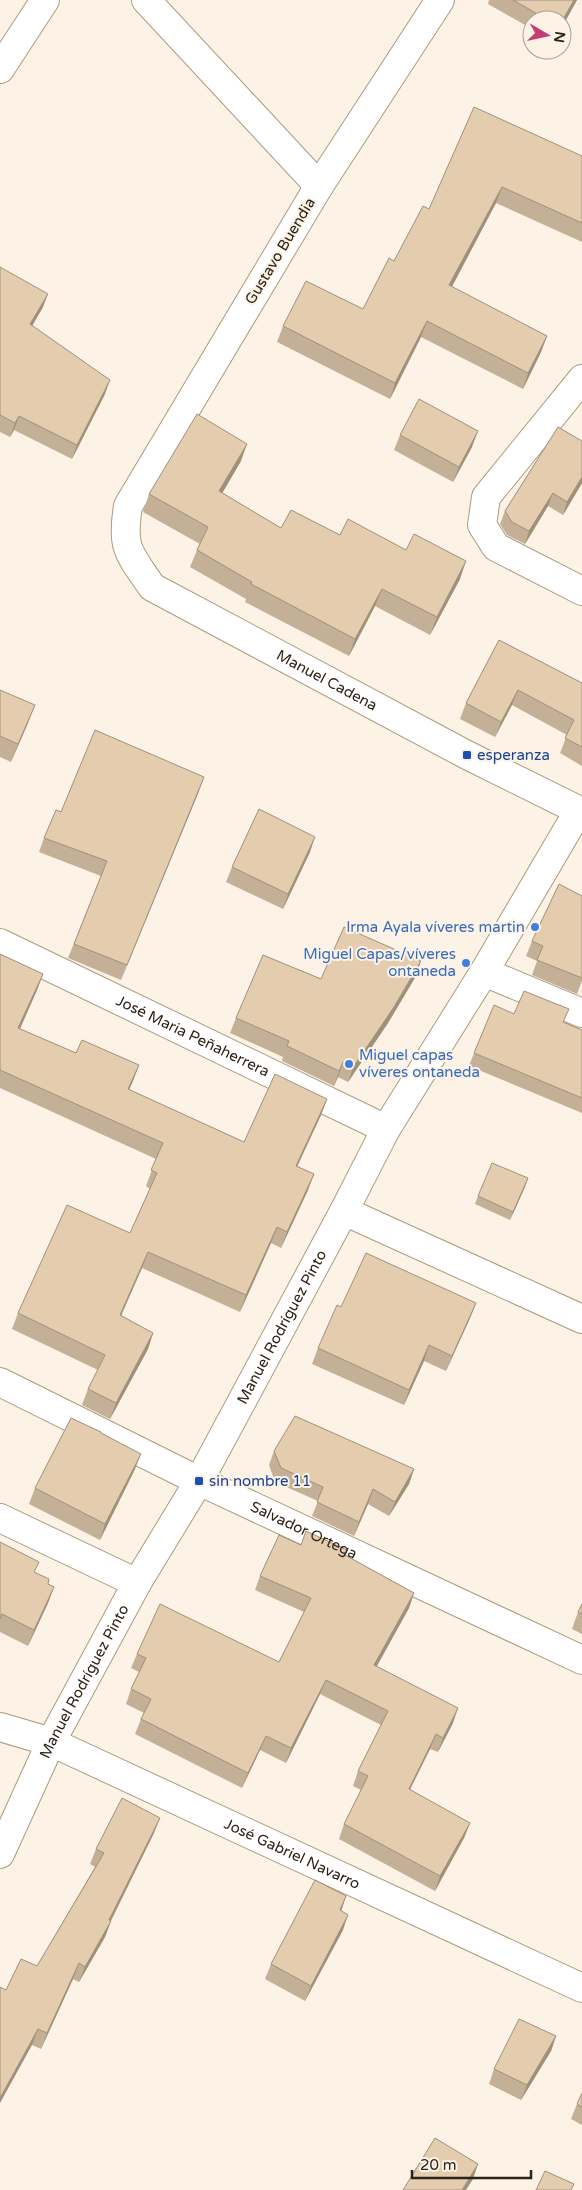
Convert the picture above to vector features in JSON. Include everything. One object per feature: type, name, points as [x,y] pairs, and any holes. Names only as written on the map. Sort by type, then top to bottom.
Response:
[{"type":"street","points":[[0,69],[45,0]]},
{"type":"street","points":[[146,0],[319,186]]},
{"type":"street","name":"Gustavo Buendia","points":[[128,506],[319,186],[440,0]]},
{"type":"street","points":[[582,378],[486,497],[482,525],[496,547],[582,591]]},
{"type":"street","name":"Manuel Cadena","points":[[128,506],[124,527],[126,549],[152,587],[467,754],[580,811]]},
{"type":"street","name":"Manuel Rodríguez Pinto","points":[[0,1854],[51,1742],[138,1583],[199,1481],[386,1129],[484,972],[580,811]]},
{"type":"street","name":"José Maria Peñaherrera","points":[[0,943],[386,1129]]},
{"type":"street","points":[[484,972],[582,1014]]},
{"type":"street","points":[[344,1211],[582,1319]]},
{"type":"street","name":"Salvador Ortega","points":[[0,1382],[199,1481],[582,1660]]},
{"type":"street","points":[[0,1518],[138,1583]]},
{"type":"street","name":"José Gabriel Navarro","points":[[0,1727],[51,1742],[582,1988]]},
{"type":"building","points":[[513,0],[574,0],[568,10],[530,10]]},
{"type":"building","points":[[474,107],[582,156],[582,223],[502,187],[449,285],[547,336],[528,373],[427,321],[395,383],[283,326],[306,281],[363,309],[389,258],[394,261],[423,206],[429,209]]},
{"type":"building","points":[[0,267],[48,294],[30,324],[110,380],[77,445],[19,416],[15,423],[0,415]]},
{"type":"building","points":[[419,399],[478,431],[459,467],[400,435]]},
{"type":"building","points":[[197,414],[247,444],[219,491],[281,528],[291,510],[340,535],[348,519],[406,550],[414,534],[466,561],[437,617],[382,589],[355,639],[251,584],[252,582],[197,550],[208,527],[149,494]]},
{"type":"building","points":[[558,427],[582,441],[582,477],[567,502],[553,493],[529,531],[512,522],[505,511]]},
{"type":"building","points":[[499,640],[582,683],[582,747],[565,738],[574,720],[518,690],[501,722],[466,703]]},
{"type":"building","points":[[0,690],[35,705],[18,744],[0,736]]},
{"type":"building","points":[[95,730],[204,777],[127,965],[74,944],[107,861],[44,838],[56,810],[61,812]]},
{"type":"building","points":[[259,809],[315,837],[288,894],[232,867]]},
{"type":"building","points":[[559,884],[582,896],[582,978],[537,960],[543,946],[532,941]]},
{"type":"building","points":[[344,927],[421,961],[394,1007],[354,1066],[343,1062],[339,1071],[287,1046],[289,1041],[236,1018],[263,955],[321,979]]},
{"type":"building","points":[[0,954],[43,974],[18,1028],[76,1053],[82,1040],[139,1065],[128,1089],[244,1142],[275,1074],[327,1099],[296,1166],[314,1174],[287,1232],[277,1227],[246,1295],[148,1252],[120,1315],[153,1333],[116,1403],[88,1389],[105,1355],[18,1313],[67,1205],[130,1233],[157,1173],[151,1170],[163,1143],[0,1070]]},
{"type":"building","points":[[524,991],[569,1009],[563,1022],[582,1030],[582,1098],[474,1053],[494,1005],[514,1014]]},
{"type":"building","points":[[492,1163],[528,1178],[513,1212],[478,1196]]},
{"type":"building","points":[[366,1253],[476,1303],[452,1356],[429,1345],[409,1390],[318,1348],[337,1305],[341,1307]]},
{"type":"building","points":[[295,1416],[414,1469],[395,1502],[373,1489],[359,1522],[317,1502],[323,1487],[281,1468],[274,1451]]},
{"type":"building","points":[[71,1418],[141,1454],[105,1524],[35,1488]]},
{"type":"building","points":[[306,1531],[347,1550],[345,1555],[414,1593],[374,1665],[458,1708],[443,1738],[436,1734],[409,1789],[470,1823],[440,1876],[344,1824],[368,1776],[358,1771],[388,1711],[326,1680],[291,1748],[266,1736],[248,1773],[141,1719],[151,1699],[131,1689],[146,1658],[137,1654],[160,1604],[279,1662],[311,1598],[260,1576],[279,1535],[301,1545]]},
{"type":"building","points":[[0,1542],[39,1562],[34,1572],[49,1579],[48,1584],[54,1587],[34,1630],[2,1614],[0,1619]]},
{"type":"building","points":[[582,1604],[582,1614],[578,1612]]},
{"type":"building","points":[[122,1798],[160,1818],[109,1920],[111,1921],[85,1967],[79,1963],[47,2033],[38,2029],[0,2098],[0,1987],[6,1990],[21,1959],[37,1966],[104,1853],[96,1849]]},
{"type":"building","points":[[315,1880],[346,1896],[340,1910],[348,1915],[311,1986],[271,1964]]},
{"type":"building","points":[[519,2019],[556,2036],[527,2085],[494,2069]]},
{"type":"building","points":[[582,2093],[582,2107],[577,2104]]},
{"type":"building","points":[[435,2138],[478,2164],[462,2190],[403,2190]]},
{"type":"building","points":[[545,2171],[574,2184],[571,2190],[536,2190]]},
{"type":"place","name":"esperanza","points":[[467,755]]},
{"type":"place","name":"Irma Ayala víveres martin","points":[[535,927]]},
{"type":"place","name":"Miguel Capas/víveres ontaneda","points":[[466,963]]},
{"type":"place","name":"Miguel capas víveres ontaneda","points":[[349,1064]]},
{"type":"place","name":"sin nombre 11","points":[[199,1481]]}]
